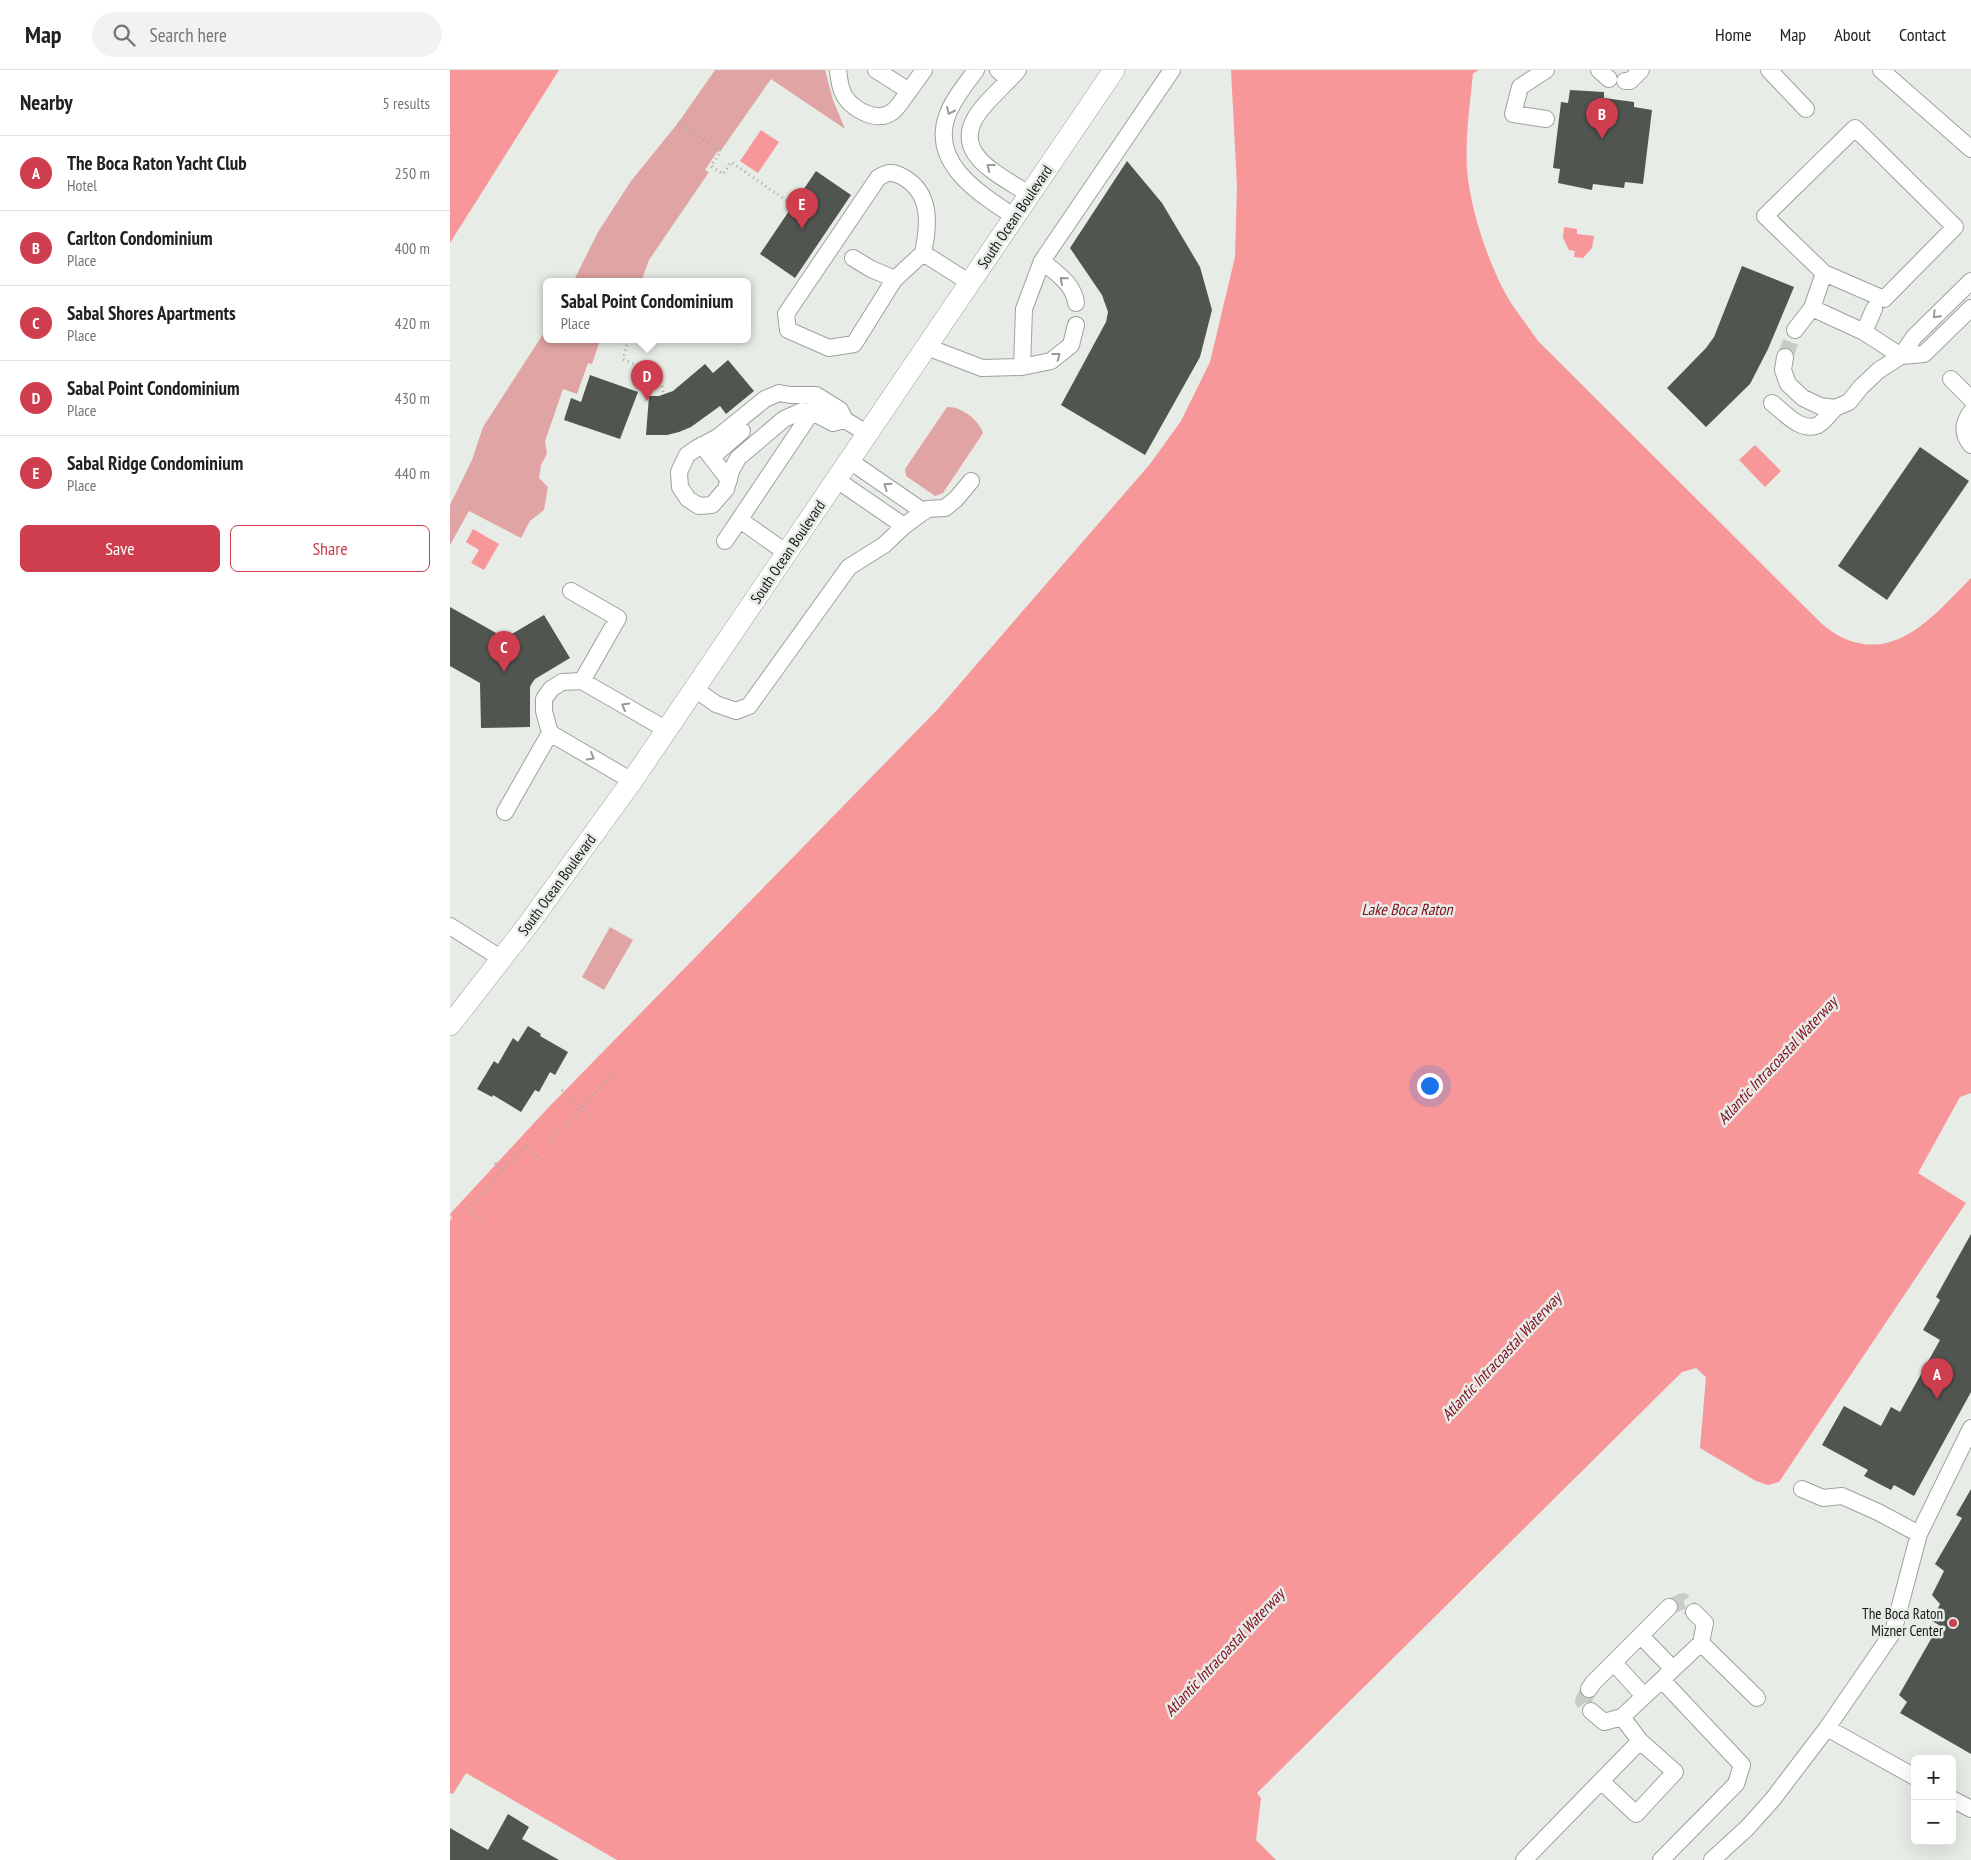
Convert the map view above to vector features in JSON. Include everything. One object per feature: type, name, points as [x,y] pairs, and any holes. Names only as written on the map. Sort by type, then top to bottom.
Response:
[{"type":"main road","name":"South Ocean Boulevard","points":[[450,1025],[502,959],[632,782],[1114,70]]},
{"type":"street","points":[[838,70],[838,78],[844,95],[852,104],[863,112],[874,116],[886,116],[894,111],[924,70]]},
{"type":"street","points":[[876,70],[910,91]]},
{"type":"street","points":[[976,70],[955,100],[947,117],[944,132],[946,146],[960,177],[1015,217]]},
{"type":"street","points":[[1022,367],[1024,309],[1042,261],[1172,70]]},
{"type":"street","points":[[1546,70],[1520,87],[1513,114],[1546,119]]},
{"type":"street","points":[[1611,77],[1630,81],[1641,70]]},
{"type":"street","points":[[1769,70],[1806,109]]},
{"type":"street","points":[[1881,70],[1971,149]]},
{"type":"street","points":[[1008,73],[974,118],[969,131],[970,146],[977,157],[990,169],[1030,195]]},
{"type":"street","points":[[1855,128],[1955,227],[1884,299],[1824,273],[1765,216],[1855,128]]},
{"type":"street","points":[[886,173],[895,173],[908,180],[920,192],[927,208],[928,229],[923,253],[895,279],[854,344],[829,348],[788,330],[786,314],[878,178],[886,173]]},
{"type":"street","points":[[923,253],[970,283]]},
{"type":"street","points":[[852,258],[870,269],[895,279]]},
{"type":"street","points":[[1042,261],[1072,287],[1076,295],[1076,303]]},
{"type":"street","points":[[1794,330],[1812,308],[1824,273]]},
{"type":"street","points":[[1772,403],[1799,424],[1808,427],[1818,424],[1836,408],[1849,402],[1861,387],[1879,370],[1901,356],[1914,338],[1971,281]]},
{"type":"street","points":[[1812,308],[1864,332],[1901,356],[1924,354],[1971,308]]},
{"type":"street","points":[[1864,332],[1874,309]]},
{"type":"street","points":[[927,347],[982,368],[1022,367],[1052,361],[1070,345],[1076,326]]},
{"type":"street","points":[[1785,357],[1783,370],[1788,384],[1803,398],[1820,406],[1836,408]]},
{"type":"street","points":[[1951,379],[1971,400]]},
{"type":"street","points":[[725,541],[812,407],[816,395],[790,395],[779,392],[765,399],[725,450],[728,480],[726,489],[712,505],[699,506],[688,499],[680,487],[679,472],[687,455],[702,445],[725,450],[784,419],[812,407],[840,410],[845,420],[868,434]]},
{"type":"street","points":[[1971,412],[1964,425],[1965,433],[1971,445]]},
{"type":"street","points":[[702,445],[728,480]]},
{"type":"street","points":[[850,460],[924,512]]},
{"type":"street","points":[[837,480],[904,526]]},
{"type":"street","points":[[695,689],[716,704],[736,711],[749,706],[849,567],[884,545],[904,526],[927,509],[945,508],[956,499],[970,481]]},
{"type":"street","points":[[740,520],[787,553]]},
{"type":"street","points":[[571,591],[618,618],[582,681]]},
{"type":"street","points":[[632,782],[550,733],[544,712],[544,699],[551,689],[562,682],[582,681],[667,730]]},
{"type":"street","points":[[505,812],[550,733]]},
{"type":"street","points":[[450,926],[502,959]]},
{"type":"street","points":[[1712,1860],[1747,1828],[1774,1799],[1827,1728],[1893,1632],[1919,1534],[1971,1428]]},
{"type":"street","points":[[1802,1489],[1822,1498],[1842,1496],[1848,1498],[1919,1534]]},
{"type":"street","points":[[1589,1689],[1669,1607]]},
{"type":"street","points":[[1591,1711],[1604,1722],[1622,1717],[1701,1643],[1705,1623],[1694,1612]]},
{"type":"street","points":[[1641,1636],[1667,1675],[1742,1765],[1736,1784],[1661,1860]]},
{"type":"street","points":[[1701,1643],[1757,1698]]},
{"type":"street","points":[[1614,1663],[1644,1696]]},
{"type":"street","points":[[1601,1781],[1636,1814],[1675,1772],[1640,1741],[1622,1717]]},
{"type":"street","points":[[1827,1728],[1911,1776]]},
{"type":"street","points":[[1524,1860],[1640,1741]]},
{"type":"street","points":[[1955,1800],[1971,1809]]},
{"type":"path","points":[[678,123],[720,150],[711,166],[723,174],[731,162],[793,204]]},
{"type":"path","points":[[627,343],[623,360],[660,377],[664,395]]},
{"type":"path","points":[[548,1143],[615,1072]]},
{"type":"path","points":[[562,1090],[596,1122]]},
{"type":"path","points":[[482,1222],[468,1208],[526,1146],[541,1160]]},
{"type":"path","points":[[495,1163],[503,1171]]},
{"type":"shaded area","points":[[715,70],[825,70],[833,100],[845,129],[771,79],[705,170],[709,172],[649,260],[642,278],[575,278],[598,232],[631,181],[678,123]]},
{"type":"shaded area","points":[[543,334],[543,343],[599,343],[592,364],[588,363],[577,394],[563,389],[545,441],[547,454],[541,465],[539,478],[548,487],[544,510],[530,521],[521,538],[469,511],[450,545],[450,505],[472,460],[483,427]]},
{"type":"shaded area","points":[[947,407],[958,409],[969,415],[978,423],[983,433],[943,493],[935,496],[906,476],[905,469]]},
{"type":"shaded area","points":[[610,927],[633,940],[604,990],[582,977]]},
{"type":"water","points":[[450,70],[559,70],[450,243]]},
{"type":"water","name":"Lake Boca Raton","points":[[1231,70],[1479,70],[1473,73],[1467,133],[1467,169],[1472,202],[1482,239],[1503,289],[1538,341],[1822,624],[1839,636],[1861,644],[1880,644],[1898,639],[1914,631],[1929,619],[1971,578],[1971,1093],[1960,1097],[1918,1173],[1966,1203],[1779,1482],[1768,1485],[1756,1481],[1700,1448],[1706,1377],[1696,1368],[1682,1372],[1257,1793],[1261,1798],[1256,1840],[1276,1860],[617,1860],[466,1773],[453,1794],[450,1793],[450,1220],[452,1218],[450,1214],[546,1110],[938,709],[1150,464],[1181,421],[1210,362],[1235,257],[1237,186]]},
{"type":"water","points":[[761,130],[779,142],[758,173],[740,161]]},
{"type":"water","points":[[1564,227],[1577,229],[1577,234],[1594,236],[1592,248],[1583,258],[1574,257],[1575,251],[1569,250],[1563,238]]},
{"type":"water","points":[[1755,445],[1781,471],[1765,487],[1739,460]]},
{"type":"water","points":[[473,529],[499,544],[484,570],[471,563],[479,550],[466,542]]},
{"type":"building","points":[[1570,90],[1604,92],[1604,98],[1634,102],[1634,107],[1652,110],[1643,184],[1625,182],[1624,188],[1593,184],[1592,190],[1558,183],[1560,169],[1553,168],[1561,102],[1568,103]]},
{"type":"building","points":[[1127,161],[1162,203],[1200,267],[1212,310],[1200,357],[1145,455],[1061,405],[1106,322],[1108,312],[1102,295],[1070,248]]},
{"type":"building","points":[[816,171],[851,195],[795,278],[760,254]]},
{"type":"building","points":[[1742,266],[1794,287],[1768,349],[1750,384],[1706,427],[1667,388],[1706,348],[1714,337]]},
{"type":"building","points":[[728,360],[754,391],[726,414],[720,406],[691,427],[679,432],[667,435],[646,435],[649,396],[659,396],[673,391],[705,364],[713,373]]},
{"type":"building","points":[[590,375],[638,392],[620,439],[564,420],[571,398],[581,402]]},
{"type":"building","points":[[1920,447],[1969,481],[1887,600],[1838,566]]},
{"type":"building","points":[[450,607],[505,638],[544,615],[570,658],[535,679],[532,683],[530,687],[530,727],[481,728],[480,683],[450,666]]},
{"type":"building","points":[[528,1026],[541,1034],[540,1036],[568,1052],[555,1075],[550,1072],[539,1092],[535,1090],[521,1112],[493,1095],[492,1097],[477,1089],[494,1061],[498,1064],[513,1038],[518,1042]]},
{"type":"building","points":[[1971,1234],[1971,1392],[1914,1496],[1894,1485],[1891,1490],[1864,1476],[1868,1470],[1822,1445],[1844,1406],[1881,1426],[1891,1407],[1900,1412],[1940,1340],[1923,1330],[1940,1300],[1936,1297]]},
{"type":"building","name":"The Boca Raton Mizner Center","points":[[1971,1489],[1971,1754],[1900,1713],[1907,1702],[1899,1695],[1939,1625],[1932,1621],[1940,1604],[1932,1595],[1944,1571],[1935,1564],[1962,1518],[1956,1515]]},
{"type":"building","points":[[508,1814],[529,1827],[522,1839],[559,1860],[450,1860],[450,1828],[488,1850]]},
{"type":"tunnel","points":[[1785,357],[1795,330]]},
{"type":"tunnel","points":[[1669,1607],[1683,1601],[1694,1612]]},
{"type":"tunnel","points":[[1589,1689],[1583,1701],[1591,1711]]},
{"type":"place","name":"Carlton Condominium","points":[[1602,139]]},
{"type":"place","name":"Sabal Ridge Condominium","points":[[802,229]]},
{"type":"place","name":"Sabal Point Condominium","points":[[647,401]]},
{"type":"place","name":"Sabal Shores Apartments","points":[[504,672]]},
{"type":"place","name":"The Boca Raton Yacht Club","points":[[1937,1399]]},
{"type":"place","name":"The Boca Raton Mizner Center","points":[[1953,1623]]},
{"type":"water label","name":"Atlantic Intracoastal Waterway","points":[[1777,1060]]},
{"type":"water label","name":"Atlantic Intracoastal Waterway","points":[[1501,1356]]},
{"type":"water label","name":"Atlantic Intracoastal Waterway","points":[[1224,1652]]}]
